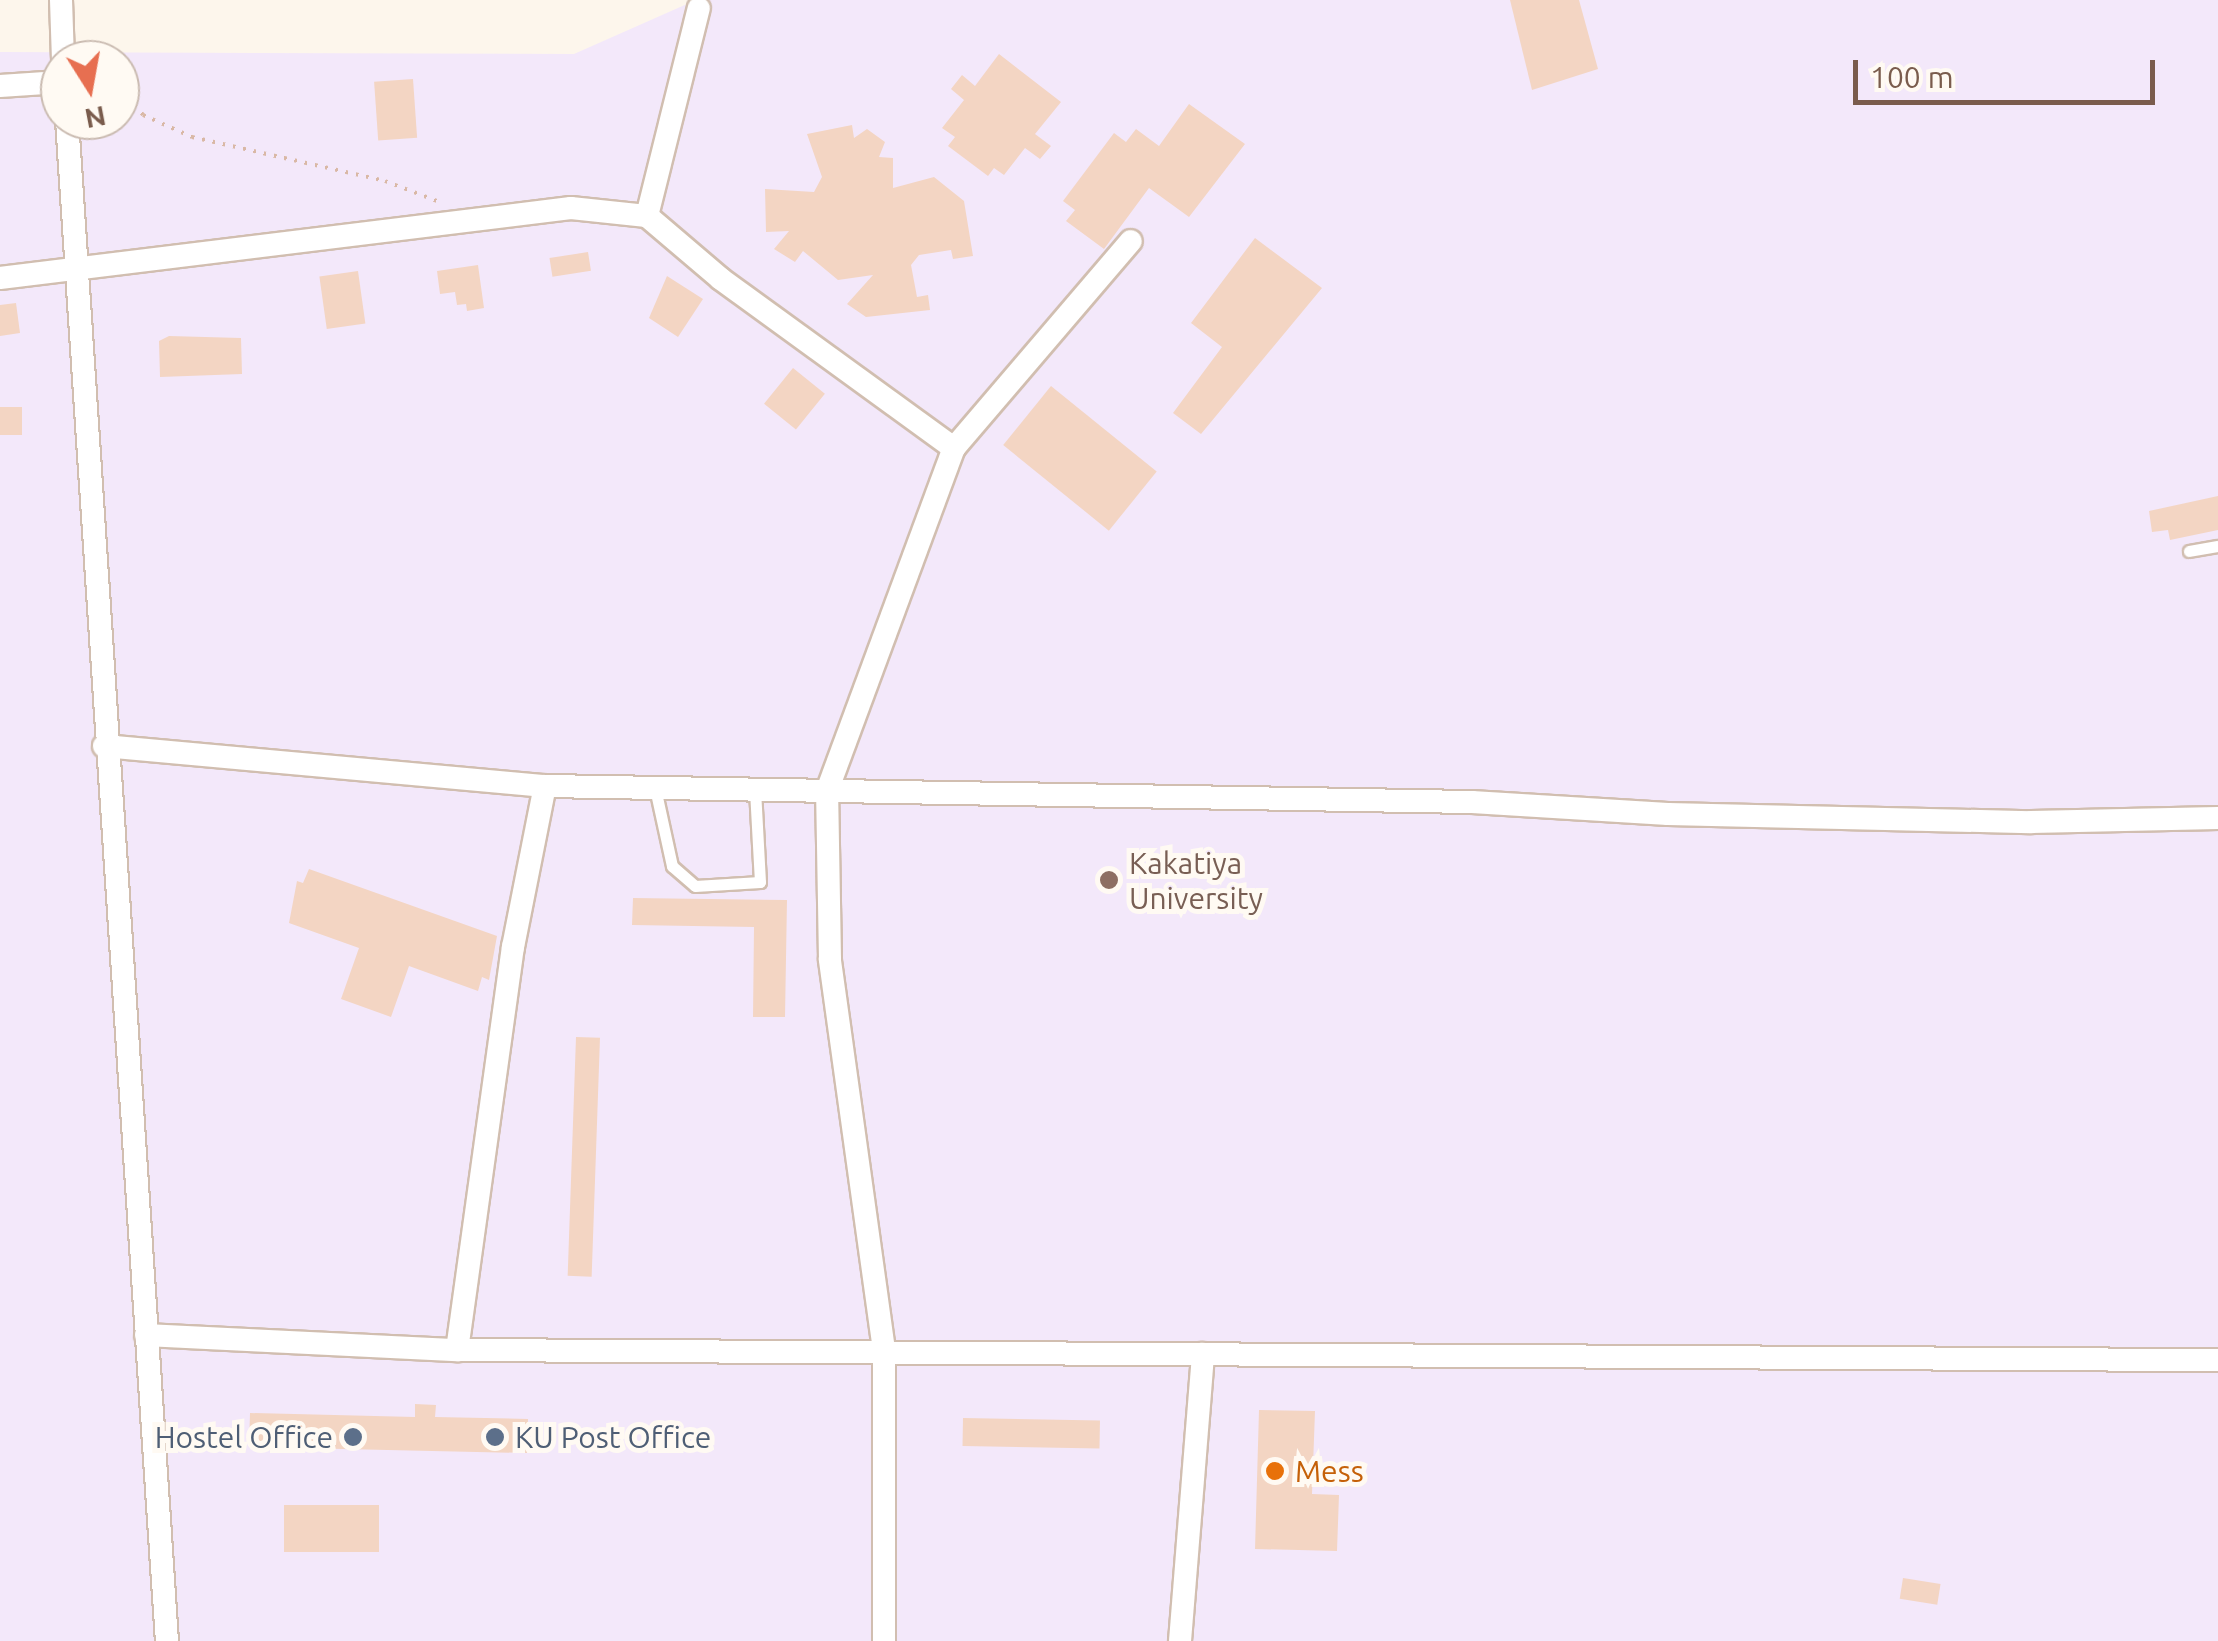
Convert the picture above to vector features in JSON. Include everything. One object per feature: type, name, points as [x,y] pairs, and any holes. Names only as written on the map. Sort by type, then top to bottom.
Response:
[{"type":"street","points":[[61,0],[62,40]]},
{"type":"street","points":[[647,216],[699,8]]},
{"type":"street","points":[[0,86],[40,83]]},
{"type":"street","points":[[68,140],[104,746],[167,1641]]},
{"type":"street","points":[[0,278],[571,208],[647,216],[721,279],[954,448]]},
{"type":"street","points":[[884,1641],[884,1350],[830,959],[827,791],[954,448],[1131,242]]},
{"type":"street","points":[[104,746],[545,786],[1472,802],[1668,814],[2031,822],[2218,818]]},
{"type":"street","points":[[457,1350],[513,948],[545,786]]},
{"type":"street","points":[[146,1335],[457,1350],[2218,1360]]},
{"type":"street","points":[[1180,1641],[1203,1354]]},
{"type":"lane","points":[[2189,551],[2218,546]]},
{"type":"lane","points":[[655,788],[672,866],[696,886],[760,882],[755,790]]},
{"type":"path","points":[[140,112],[192,137],[386,181],[451,206]]},
{"type":"shaded area","name":"Kakatiya University","points":[[696,0],[2218,0],[2218,1641],[0,1641],[0,52],[40,52],[40,140],[140,140],[140,52],[574,54]]},
{"type":"building","points":[[1510,0],[1579,0],[1598,69],[1532,90]]},
{"type":"building","points":[[999,54],[1061,102],[1035,134],[1051,146],[1040,159],[1025,148],[1004,175],[994,168],[988,176],[948,146],[955,137],[942,128],[964,100],[951,89],[962,75],[975,86]]},
{"type":"building","points":[[413,79],[417,138],[378,141],[374,82]]},
{"type":"building","points":[[1189,104],[1245,144],[1189,217],[1149,188],[1104,249],[1066,221],[1075,210],[1063,201],[1114,133],[1126,142],[1136,129],[1159,146]]},
{"type":"building","points":[[852,125],[854,138],[867,129],[885,142],[879,157],[893,158],[893,188],[934,177],[964,201],[973,256],[953,259],[951,250],[919,255],[911,265],[917,297],[928,295],[930,310],[866,317],[847,304],[873,275],[838,280],[803,251],[795,262],[774,249],[789,231],[766,232],[765,189],[814,192],[822,177],[807,134]]},
{"type":"building","points":[[1255,238],[1322,288],[1201,434],[1173,413],[1222,347],[1191,323]]},
{"type":"building","points":[[588,252],[591,271],[552,277],[549,258]]},
{"type":"building","points":[[478,265],[484,308],[467,311],[466,304],[457,305],[455,292],[440,294],[437,271]]},
{"type":"building","points":[[358,271],[365,323],[327,329],[319,276]]},
{"type":"building","points":[[667,276],[703,299],[678,337],[649,318]]},
{"type":"building","points":[[16,303],[20,333],[0,336],[0,305]]},
{"type":"building","points":[[169,336],[241,338],[242,374],[160,377],[159,341]]},
{"type":"building","points":[[793,368],[825,394],[796,430],[764,404]]},
{"type":"building","points":[[1051,386],[1157,472],[1109,531],[1003,445]]},
{"type":"building","points":[[0,407],[22,407],[22,435],[0,435]]},
{"type":"building","points":[[2218,496],[2218,530],[2170,540],[2168,530],[2152,532],[2149,511]]},
{"type":"building","points":[[309,869],[497,936],[489,980],[482,977],[478,991],[409,966],[391,1017],[341,999],[359,948],[289,923],[297,881],[303,883]]},
{"type":"building","points":[[633,898],[787,900],[785,1017],[753,1017],[754,927],[632,925]]},
{"type":"building","points":[[576,1037],[600,1038],[592,1277],[568,1276]]},
{"type":"building","points":[[415,1404],[436,1405],[435,1417],[528,1419],[527,1453],[249,1447],[250,1413],[415,1417]]},
{"type":"building","points":[[1259,1410],[1315,1411],[1312,1494],[1339,1495],[1337,1551],[1255,1549]]},
{"type":"building","points":[[963,1418],[1100,1420],[1099,1448],[963,1446]]},
{"type":"building","points":[[284,1505],[379,1505],[379,1552],[284,1552]]},
{"type":"building","points":[[1903,1578],[1941,1584],[1937,1605],[1900,1599]]},
{"type":"place","name":"Kakatiya University","points":[[1109,880]]},
{"type":"place","name":"Hostel Office","points":[[353,1437]]},
{"type":"place","name":"KU Post Office","points":[[495,1437]]},
{"type":"place","name":"Mess","points":[[1275,1471]]}]
